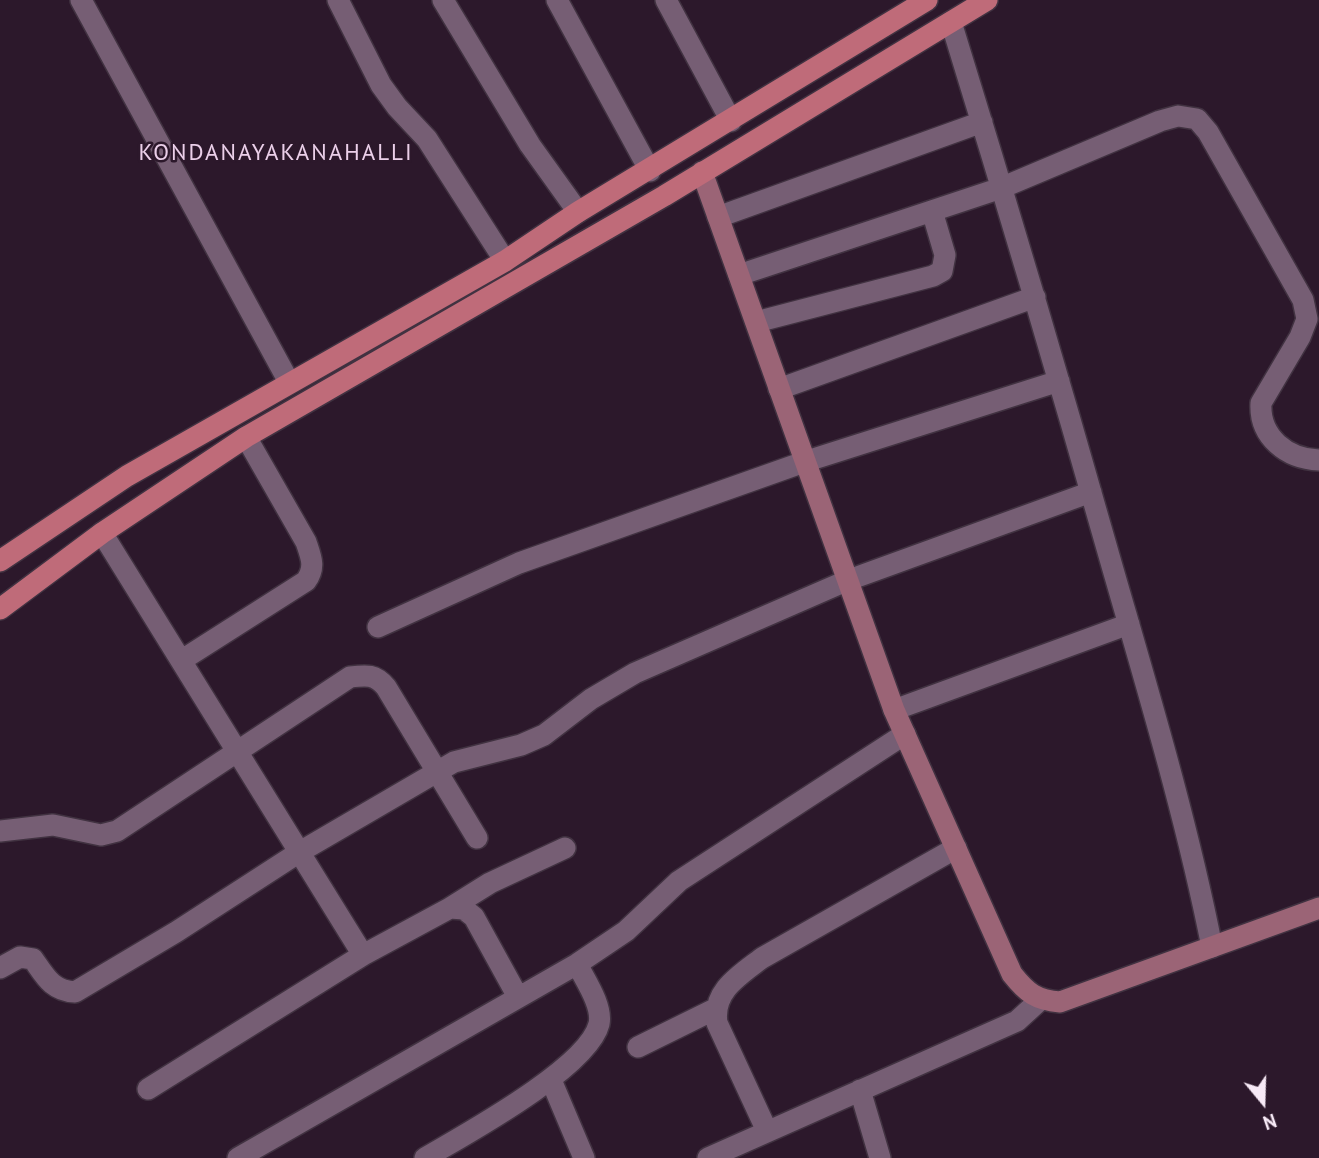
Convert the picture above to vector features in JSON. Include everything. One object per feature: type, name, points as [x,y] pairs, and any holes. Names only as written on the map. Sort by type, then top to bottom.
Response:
[{"type":"main road","points":[[0,561],[127,476],[505,261],[578,212],[650,171],[927,0]]},
{"type":"main road","points":[[0,609],[102,533],[246,437],[702,172],[987,0]]},
{"type":"street","points":[[80,0],[289,382]]},
{"type":"street","points":[[338,0],[381,85],[427,139],[505,261]]},
{"type":"street","points":[[443,0],[530,145],[578,212]]},
{"type":"street","points":[[557,0],[650,171]]},
{"type":"street","points":[[666,0],[731,121]]},
{"type":"street","points":[[951,22],[1035,297],[1129,624],[1194,855],[1212,947]]},
{"type":"street","points":[[739,275],[1002,188],[1160,121],[1178,116],[1197,119],[1208,132],[1303,300],[1307,319],[1261,403],[1260,415],[1266,430],[1279,447],[1299,459],[1319,460]]},
{"type":"street","points":[[718,217],[982,122]]},
{"type":"street","points":[[702,172],[894,710],[1012,974],[1026,991],[1040,1000],[1060,1002],[1319,908]]},
{"type":"street","points":[[756,322],[933,276],[942,271],[945,255],[932,211]]},
{"type":"street","points":[[779,389],[1035,297]]},
{"type":"street","points":[[378,626],[519,563],[804,462],[1059,381]]},
{"type":"street","points":[[182,660],[306,582],[312,572],[312,559],[306,542],[246,437]]},
{"type":"street","points":[[0,968],[20,957],[33,959],[51,985],[61,991],[75,992],[176,932],[298,853],[436,772],[463,759],[533,740],[635,673],[846,581],[1091,492]]},
{"type":"street","points":[[102,533],[363,955]]},
{"type":"street","points":[[894,710],[1129,624]]},
{"type":"street","points":[[0,831],[53,825],[101,835],[117,831],[350,677],[368,675],[377,677],[386,687],[477,838]]},
{"type":"street","points":[[238,1158],[577,964],[626,931],[679,881],[905,734]]},
{"type":"street","points":[[148,1089],[363,955],[490,883],[565,848]]},
{"type":"street","points":[[767,1131],[717,1023],[715,1009],[720,996],[735,979],[762,958],[956,848]]},
{"type":"street","points":[[450,908],[464,909],[474,917],[517,997]]},
{"type":"street","points":[[425,1158],[551,1080],[589,1042],[599,1025],[596,1005],[577,964]]},
{"type":"street","points":[[708,1158],[1017,1021],[1040,1000]]},
{"type":"street","points":[[638,1047],[715,1009]]},
{"type":"street","points":[[551,1080],[584,1158]]},
{"type":"street","points":[[860,1090],[880,1158]]},
{"type":"district","name":"KONDANAYAKANAHALLI","points":[[276,153]]}]
